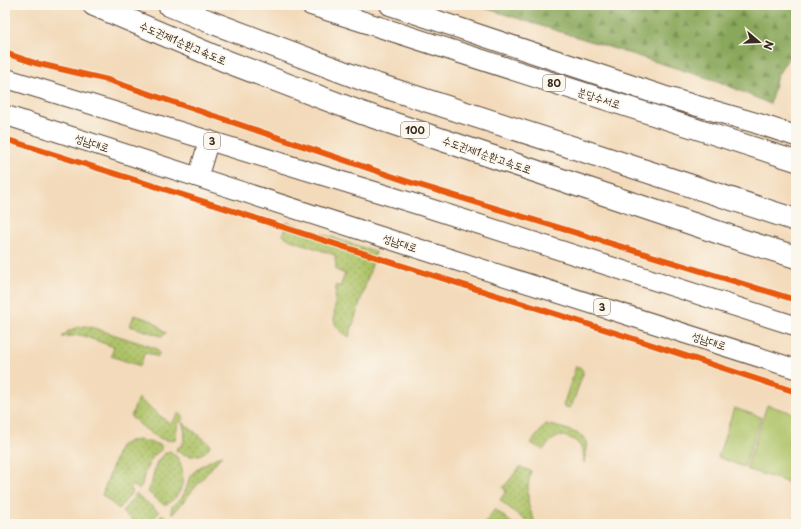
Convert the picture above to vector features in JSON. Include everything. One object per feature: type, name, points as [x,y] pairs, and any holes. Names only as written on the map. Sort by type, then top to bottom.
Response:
[{"type":"highway","name":"수도권제1순환고속도로","points":[[94,5],[228,62],[362,113],[719,233],[796,256]]},
{"type":"highway","points":[[169,5],[372,83],[796,220]]},
{"type":"highway","name":"분당수서로","points":[[311,5],[796,160]]},
{"type":"highway","name":"분당수서로","points":[[390,5],[663,96],[796,136]]},
{"type":"main road","name":"3","points":[[5,78],[419,205],[796,326]]},
{"type":"main road","name":"성남대로","points":[[5,115],[796,369]]},
{"type":"main road","points":[[198,177],[209,140]]},
{"type":"green space","points":[[475,5],[796,5],[796,46],[777,76],[770,104],[720,82]]},
{"type":"green space","points":[[287,222],[376,252],[349,337],[337,327],[334,319],[336,285],[340,287],[345,274],[336,270],[335,255],[291,240],[283,235]]},
{"type":"green space","points":[[134,315],[153,321],[166,333],[161,336],[130,326]]},
{"type":"green space","points":[[86,326],[155,348],[159,354],[158,357],[145,352],[140,366],[111,356],[114,347],[81,335],[62,337],[73,329]]},
{"type":"green space","points":[[576,366],[581,368],[583,374],[572,405],[569,408],[563,406]]},
{"type":"green space","points":[[138,398],[170,424],[179,413],[184,417],[177,427],[175,439],[164,440],[152,434],[131,417]]},
{"type":"green space","points":[[767,405],[796,414],[796,485],[746,469]]},
{"type":"green space","points":[[734,408],[761,417],[744,467],[718,457]]},
{"type":"green space","points":[[182,422],[210,444],[206,451],[192,456],[177,451],[176,449],[180,447],[185,437]]},
{"type":"green space","points":[[546,424],[568,430],[587,441],[584,463],[581,447],[577,442],[570,438],[564,436],[557,437],[543,450],[531,443]]},
{"type":"green space","points":[[140,440],[161,445],[161,450],[153,456],[145,471],[142,485],[139,489],[133,485],[130,489],[133,491],[119,509],[102,495],[120,446],[130,441]]},
{"type":"green space","points":[[170,451],[177,457],[181,465],[183,474],[182,483],[180,491],[176,497],[167,504],[163,504],[148,492],[157,463],[164,454]]},
{"type":"green space","points":[[222,455],[173,514],[171,511],[172,507],[183,495],[189,479],[195,471]]},
{"type":"green space","points":[[520,467],[531,471],[528,497],[534,524],[529,524],[500,500],[506,491],[503,488]]},
{"type":"green space","points":[[136,494],[159,512],[149,524],[138,524],[122,512]]},
{"type":"green space","points":[[495,509],[513,524],[484,524]]},
{"type":"green space","points":[[162,514],[172,522],[171,524],[155,524]]},
{"type":"cycle path","points":[[5,53],[35,63],[108,80],[406,181],[796,300]]},
{"type":"cycle path","points":[[5,139],[619,334],[796,392]]}]
